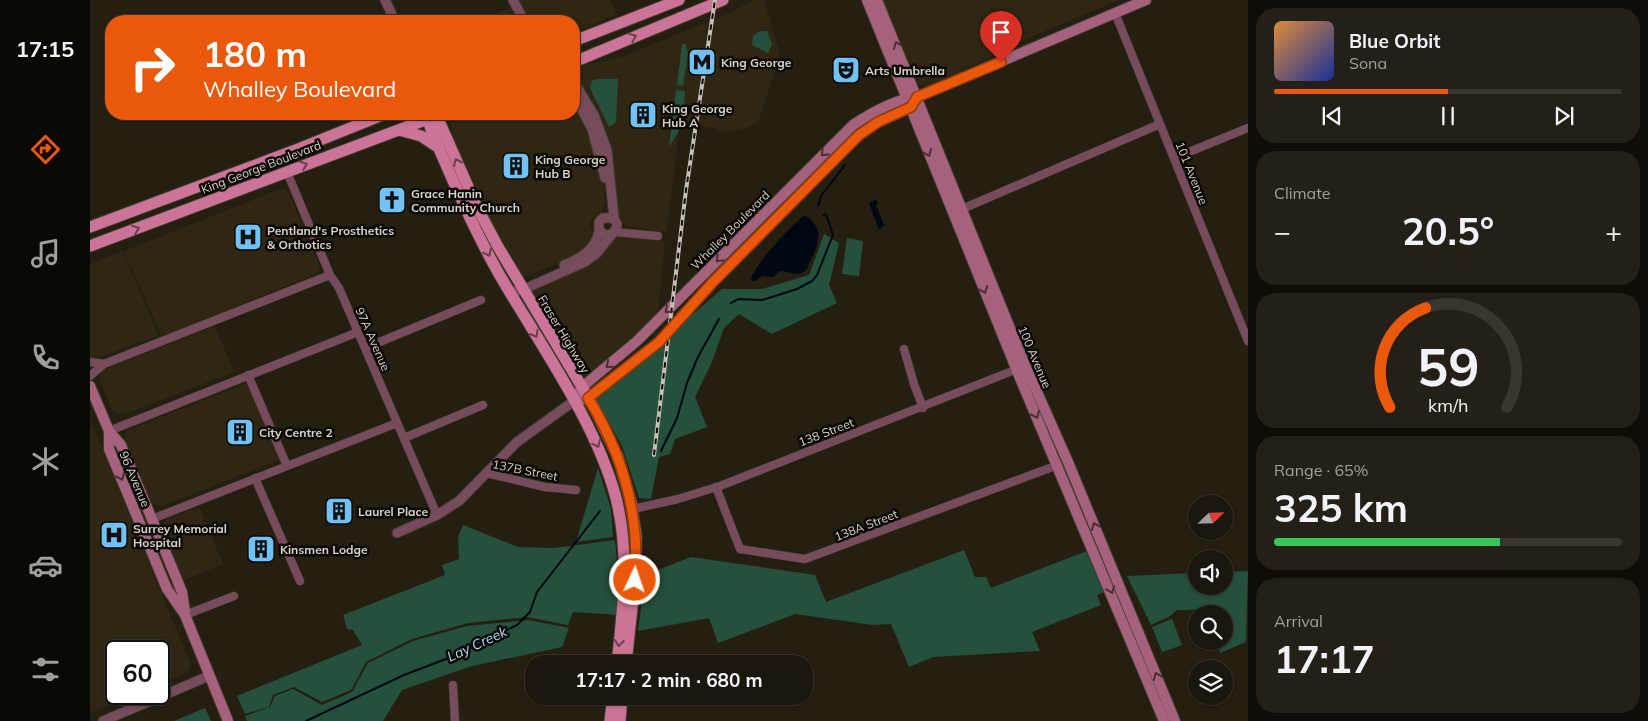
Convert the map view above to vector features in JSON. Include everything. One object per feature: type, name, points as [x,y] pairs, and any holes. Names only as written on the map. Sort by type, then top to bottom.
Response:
[{"type":"main road","points":[[580,39],[679,0]]},
{"type":"main road","points":[[580,59],[704,4],[723,0]]},
{"type":"main road","name":"100 Avenue","points":[[867,0],[962,208],[1058,465],[1164,721]]},
{"type":"main road","name":"100 Avenue","points":[[877,0],[912,101],[1021,368],[1068,462],[1175,721]]},
{"type":"main road","name":"Whalley Boulevard","points":[[574,401],[581,388],[654,324],[846,131],[874,113],[912,101],[1146,0]]},
{"type":"main road","name":"Whalley Boulevard","points":[[574,401],[588,398],[659,342],[713,282],[850,142],[912,101]]},
{"type":"main road","name":"King George Boulevard","points":[[90,227],[293,152],[370,120]]},
{"type":"main road","name":"King George Boulevard","points":[[90,246],[422,120]]},
{"type":"main road","name":"Fraser Highway","points":[[435,120],[439,148],[479,235],[517,289],[588,398],[618,457],[632,509],[636,536],[636,567],[627,655]]},
{"type":"main road","name":"Fraser Highway","points":[[436,120],[517,289],[602,454],[620,518],[625,554],[625,583],[618,655]]},
{"type":"main road","points":[[397,130],[421,136],[439,148]]},
{"type":"main road","name":"96 Avenue","points":[[90,386],[109,430],[121,445],[152,519],[182,592],[185,615]]},
{"type":"main road","name":"96 Avenue","points":[[109,430],[109,449],[168,588],[185,615],[228,721]]},
{"type":"main road","points":[[138,519],[145,520],[172,583],[182,592]]},
{"type":"main road","points":[[610,721],[612,705]]},
{"type":"main road","points":[[620,721],[621,705]]},
{"type":"street","points":[[386,0],[392,15]]},
{"type":"street","points":[[513,0],[521,15]]},
{"type":"street","name":"101 Avenue","points":[[1115,13],[1248,341]]},
{"type":"street","points":[[517,289],[586,262],[596,253],[614,227],[607,150],[594,115],[580,92]]},
{"type":"street","points":[[517,289],[579,258],[593,245],[599,230],[599,222],[603,218],[607,198],[604,168],[592,129],[580,106]]},
{"type":"street","points":[[962,208],[1160,124]]},
{"type":"street","points":[[1174,158],[1248,128]]},
{"type":"street","name":"97A Avenue","points":[[286,172],[330,275],[339,288],[437,515]]},
{"type":"street","points":[[603,218],[614,227],[625,231],[658,236]]},
{"type":"street","points":[[599,230],[605,234],[614,227]]},
{"type":"street","points":[[90,376],[104,364],[330,275]]},
{"type":"street","points":[[365,348],[481,300]]},
{"type":"street","points":[[109,430],[358,332]]},
{"type":"street","points":[[904,349],[923,408]]},
{"type":"street","points":[[90,362],[104,364]]},
{"type":"street","name":"138 Street","points":[[632,509],[678,499],[716,487],[923,408],[1021,368]]},
{"type":"street","points":[[248,375],[287,466]]},
{"type":"street","name":"Whalley Boulevard","points":[[486,473],[517,442],[574,401]]},
{"type":"street","points":[[404,438],[483,405]]},
{"type":"street","points":[[152,519],[397,423]]},
{"type":"street","name":"138A Street","points":[[716,487],[740,549],[806,559],[1058,465]]},
{"type":"street","name":"137B Street","points":[[397,533],[437,515],[459,501],[486,473],[545,487],[576,490]]},
{"type":"street","points":[[255,478],[300,580]]},
{"type":"street","points":[[185,615],[234,596]]},
{"type":"street","points":[[103,721],[209,676]]},
{"type":"street","points":[[453,685],[455,721]]},
{"type":"shaded area","points":[[518,0],[611,0],[617,14],[580,30],[580,15],[527,15]]},
{"type":"shaded area","points":[[754,0],[764,0],[780,53],[758,123],[740,130],[722,132],[715,128],[699,126],[679,127],[667,233],[626,226],[618,218],[611,167],[580,92],[580,67],[621,57],[730,13]]},
{"type":"shaded area","points":[[883,0],[1119,0],[1012,45],[1007,50],[926,87],[919,85],[914,79]]},
{"type":"shaded area","points":[[510,8],[514,15],[493,15]]},
{"type":"shaded area","points":[[580,108],[604,179],[605,202],[600,215],[590,220],[590,228],[595,234],[588,246],[572,258],[523,277],[485,212],[452,135],[451,123],[456,120],[580,120]]},
{"type":"shaded area","points":[[283,188],[289,193],[320,267],[318,273],[162,337],[124,251]]},
{"type":"shaded area","points":[[876,199],[878,204],[876,205],[884,225],[879,230],[869,203]]},
{"type":"shaded area","points":[[805,215],[812,221],[818,234],[816,247],[807,269],[800,274],[780,271],[773,277],[762,276],[756,281],[751,281],[757,267],[765,257],[799,219]]},
{"type":"shaded area","points":[[619,235],[665,241],[658,313],[590,375],[583,375],[575,368],[567,350],[531,291],[532,288]]},
{"type":"shaded area","points":[[123,251],[159,336],[90,360],[90,264]]},
{"type":"shaded area","points":[[215,326],[234,372],[122,415],[113,412],[99,380],[101,371]]},
{"type":"shaded area","points":[[245,384],[250,388],[279,460],[162,506],[152,504],[124,441],[126,431]]},
{"type":"shaded area","name":"Surrey Memorial Hospital","points":[[90,419],[191,665],[188,672],[170,679],[170,640],[105,640],[105,705],[110,705],[90,713]]},
{"type":"shaded area","points":[[199,507],[223,564],[182,581],[162,525],[166,520]]},
{"type":"green space","points":[[760,31],[767,31],[772,44],[768,53],[752,45],[753,36]]},
{"type":"green space","points":[[682,44],[685,44],[688,52],[683,86],[677,85]]},
{"type":"green space","points":[[618,79],[616,122],[609,127],[590,88],[592,80]]},
{"type":"green space","points":[[676,90],[685,91],[683,124],[669,147]]},
{"type":"green space","points":[[824,234],[839,243],[829,285],[837,303],[772,334],[739,314],[724,328],[712,362],[695,397],[707,427],[675,439],[670,454],[659,457],[651,499],[639,498],[622,446],[595,398],[722,289],[762,289],[809,275]]},
{"type":"green space","points":[[847,238],[863,241],[859,276],[842,274]]},
{"type":"green space","points":[[598,468],[611,509],[613,537],[576,542]]},
{"type":"green space","points":[[463,525],[518,547],[554,548],[615,540],[619,585],[618,615],[573,612],[568,625],[527,617],[468,623],[412,639],[366,662],[351,690],[322,702],[294,687],[273,695],[269,707],[245,714],[237,696],[362,645],[353,630],[347,629],[343,615],[445,575],[442,565],[459,559],[458,537]]},
{"type":"green space","points":[[964,550],[975,577],[986,577],[991,588],[1087,551],[1104,592],[1097,595],[1101,605],[1032,632],[1040,651],[933,657],[909,667],[891,624],[873,625],[795,614],[718,643],[709,618],[638,631],[645,575],[691,557],[815,575],[826,602]]},
{"type":"green space","points":[[1248,571],[1246,642],[1233,648],[1233,605],[1188,605],[1188,610],[1177,610],[1170,616],[1151,625],[1127,576],[1188,573],[1188,595],[1233,595],[1233,572]]},
{"type":"green space","points":[[1172,619],[1182,645],[1162,652],[1152,627]]},
{"type":"green space","points":[[528,620],[569,628],[562,647],[472,666],[402,690],[383,721],[247,721],[245,716],[270,707],[275,696],[293,689],[322,705],[352,692],[368,663],[413,641],[467,626]]},
{"type":"green space","points":[[205,708],[211,721],[174,721]]},
{"type":"waterway","name":"Lay Creek","points":[[818,206],[821,196],[845,165]]},
{"type":"waterway","name":"Lay Creek","points":[[731,303],[738,299],[762,300],[797,289],[812,281],[817,275],[833,235],[826,214],[823,215]]},
{"type":"waterway","name":"Lay Creek","points":[[661,451],[677,418],[687,383],[698,357],[719,319]]},
{"type":"waterway","name":"Lay Creek","points":[[306,721],[404,675],[459,654],[517,625],[530,612],[537,592],[600,511]]},
{"type":"railway","points":[[654,455],[686,190],[715,0]]},
{"type":"place","name":"King George","points":[[702,62]]},
{"type":"place","name":"Arts Umbrella","points":[[846,70]]},
{"type":"place","name":"King George Hub A","points":[[643,115]]},
{"type":"place","name":"King George Hub B","points":[[516,166]]},
{"type":"place","name":"Grace Hanin Community Church","points":[[392,200]]},
{"type":"place","name":"Pentland's Prosthetics & Orthotics","points":[[248,237]]},
{"type":"place","name":"City Centre 2","points":[[240,432]]},
{"type":"place","name":"Laurel Place","points":[[339,511]]},
{"type":"place","name":"Surrey Memorial Hospital","points":[[114,535]]},
{"type":"place","name":"Kinsmen Lodge","points":[[261,549]]},
{"type":"route","points":[[635,580],[636,536],[631,502],[618,457],[605,428],[588,398],[659,342],[713,282],[850,142],[878,122],[911,107],[917,97],[1001,62]]}]
